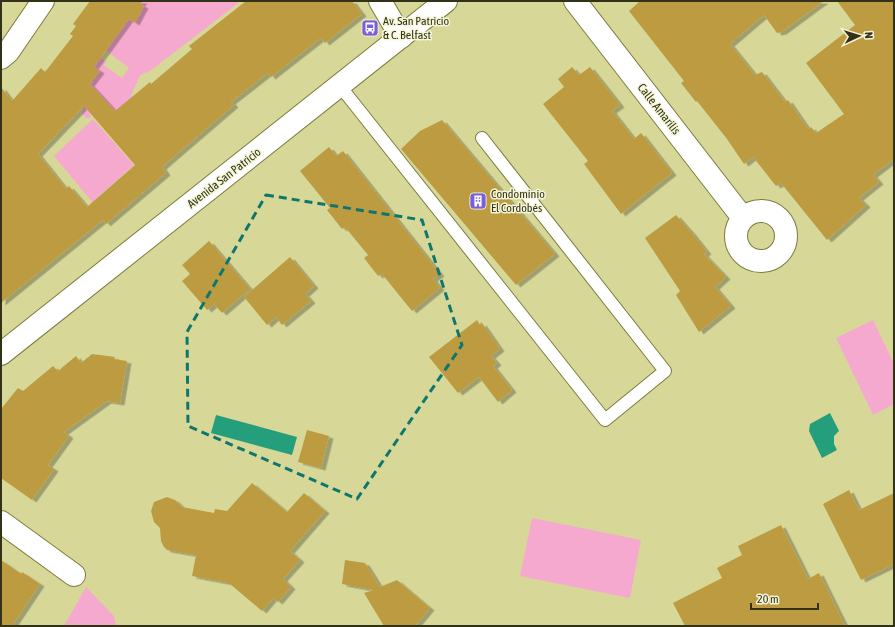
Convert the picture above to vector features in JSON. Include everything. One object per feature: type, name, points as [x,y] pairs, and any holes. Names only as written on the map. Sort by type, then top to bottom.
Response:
[{"type":"main road","points":[[1,58],[8,52],[43,1]]},
{"type":"main road","points":[[380,1],[401,37]]},
{"type":"main road","name":"Avenida San Patricio","points":[[1,354],[446,1]]},
{"type":"main road","name":"Calle Amarilis","points":[[575,1],[743,218]]},
{"type":"main road","points":[[1,522],[48,558],[74,575]]},
{"type":"lane","points":[[340,86],[605,420],[665,371],[482,138]]},
{"type":"highlighted area","points":[[266,195],[422,220],[462,345],[357,499],[188,426],[187,332]]},
{"type":"shaded area","points":[[131,1],[241,1],[150,71],[140,75],[131,96],[145,112],[90,113],[91,118],[86,118],[82,114],[83,108],[74,100],[88,67],[100,57],[106,62],[104,65],[122,78],[129,68],[104,49]]},
{"type":"shaded area","points":[[93,119],[134,165],[98,197],[109,213],[104,216],[54,156]]},
{"type":"shaded area","points":[[873,320],[894,364],[894,404],[873,415],[836,338]]},
{"type":"shaded area","points":[[830,413],[839,431],[834,436],[834,444],[837,450],[822,458],[809,431],[810,424]]},
{"type":"shaded area","points":[[216,415],[297,437],[292,455],[211,433]]},
{"type":"shaded area","points":[[532,518],[641,540],[630,598],[520,576]]},
{"type":"shaded area","points":[[86,587],[114,616],[116,626],[64,626]]},
{"type":"building","points":[[90,1],[143,1],[140,4],[144,6],[135,23],[129,19],[94,67],[100,71],[90,84],[115,111],[150,82],[151,84],[192,49],[189,46],[246,1],[352,1],[362,14],[325,43],[321,38],[271,77],[268,73],[231,102],[234,105],[162,167],[166,173],[106,224],[103,220],[1,303],[1,87],[12,101],[41,68],[45,72],[73,36],[70,34],[76,26],[73,24]],"holes":[[[84,106],[135,165],[87,207],[69,186],[66,189],[38,154]]]},
{"type":"building","points":[[640,1],[824,1],[782,32],[777,33],[764,15],[730,44],[755,75],[762,72],[785,102],[788,100],[808,129],[811,127],[816,133],[844,114],[806,63],[855,25],[837,1],[894,1],[894,159],[873,175],[879,182],[859,198],[866,205],[827,240],[781,183],[776,186],[753,157],[744,164],[727,139],[681,83],[684,81],[629,11]]},
{"type":"building","points":[[572,67],[579,75],[590,67],[620,105],[612,111],[634,139],[641,133],[672,173],[621,214],[584,164],[588,161],[543,104],[564,87],[558,79]]},
{"type":"building","name":"Condominio El Cordobés","points":[[442,120],[555,254],[516,285],[401,149],[420,131]]},
{"type":"building","points":[[329,147],[336,156],[343,151],[440,274],[433,279],[440,288],[412,311],[382,274],[378,276],[364,258],[368,255],[345,227],[342,229],[327,210],[330,208],[300,171]]},
{"type":"building","points":[[676,215],[707,252],[704,254],[726,277],[715,287],[731,306],[699,332],[676,295],[680,291],[645,238]]},
{"type":"building","points":[[209,241],[250,289],[222,313],[214,304],[207,310],[182,281],[190,274],[182,265]]},
{"type":"building","points":[[290,257],[314,286],[305,294],[311,301],[282,325],[276,317],[267,325],[244,297]]},
{"type":"building","points":[[477,320],[480,325],[482,323],[500,349],[491,356],[497,363],[493,366],[512,390],[498,402],[479,377],[458,393],[429,357]]},
{"type":"building","points":[[92,354],[115,357],[114,359],[127,361],[120,403],[107,401],[64,432],[69,436],[48,465],[54,469],[32,500],[1,478],[1,409],[18,388],[23,391],[53,366],[58,371],[76,356],[81,363]]},
{"type":"building","points":[[307,430],[329,436],[321,468],[298,462]]},
{"type":"building","points":[[252,483],[287,512],[304,493],[325,511],[290,551],[300,560],[283,579],[291,587],[278,602],[273,598],[262,611],[229,583],[192,576],[196,555],[167,550],[161,541],[160,528],[154,522],[151,511],[154,502],[167,497],[175,500],[182,507],[214,513],[215,509],[227,511]]},
{"type":"building","points":[[849,490],[859,510],[894,493],[894,564],[861,580],[823,504]]},
{"type":"building","points":[[781,525],[808,579],[819,573],[845,626],[685,626],[673,603],[722,578],[717,568],[742,555],[738,546]]},
{"type":"building","points":[[1,560],[21,574],[22,572],[40,584],[12,626],[1,626]]},
{"type":"building","points":[[345,560],[365,563],[380,587],[397,580],[430,608],[415,626],[384,626],[364,593],[374,590],[342,584]]},
{"type":"place","name":"Av. San Patricio & C. Belfast","points":[[370,28]]},
{"type":"place","name":"Condominio El Cordobés","points":[[478,201]]}]
